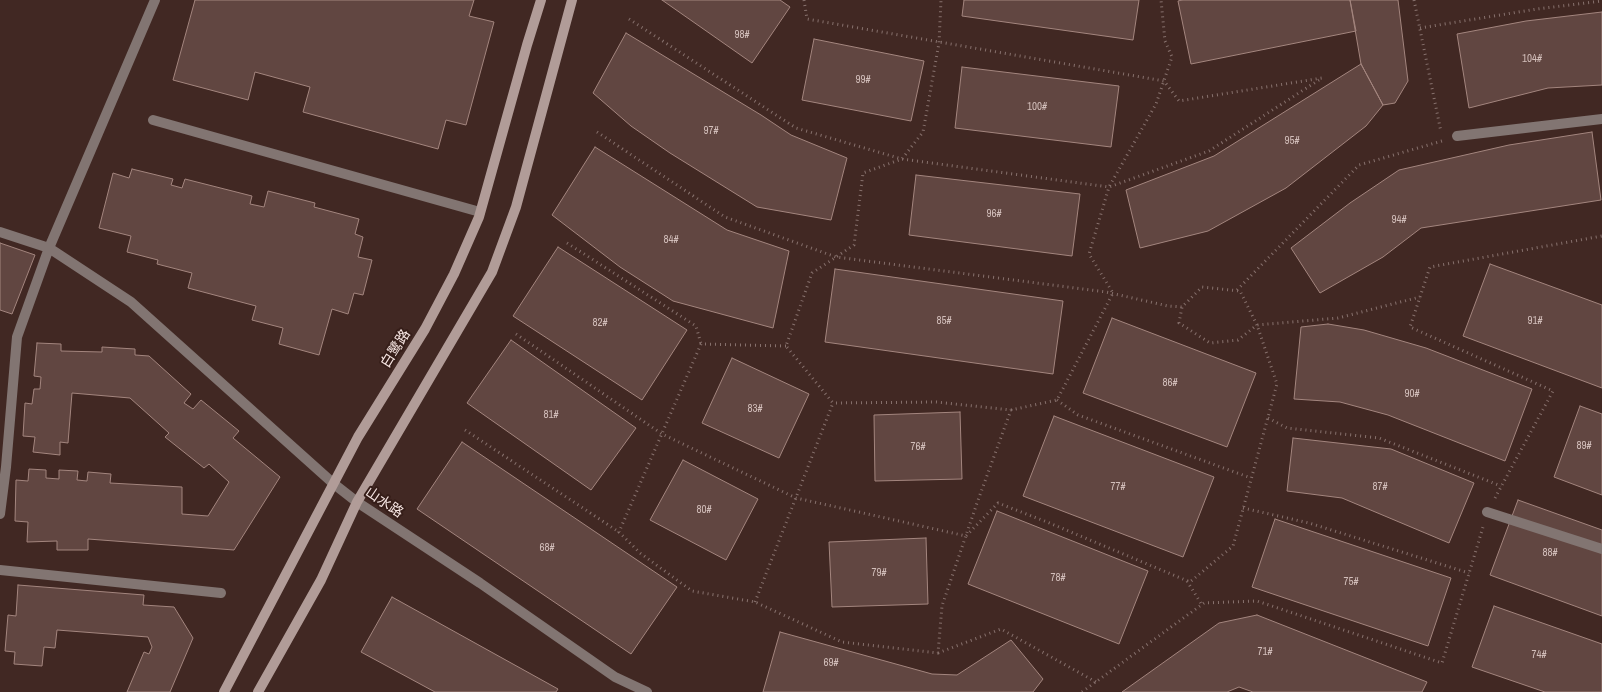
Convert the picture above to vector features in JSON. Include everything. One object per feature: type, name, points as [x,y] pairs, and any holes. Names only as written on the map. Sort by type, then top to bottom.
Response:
[{"type":"street","points":[[0,514],[3,466],[17,337],[49,248],[155,0]]},
{"type":"street","name":"白鹭路","points":[[224,692],[358,437],[429,322],[454,274],[480,212],[541,0]]},
{"type":"street","points":[[258,692],[321,580],[357,502],[492,272],[516,207],[572,0]]},
{"type":"street","points":[[1457,136],[1602,119]]},
{"type":"street","points":[[153,120],[480,212]]},
{"type":"street","name":"山水路","points":[[0,232],[49,248],[131,302],[334,484],[357,502],[480,583],[615,677],[647,692]]},
{"type":"street","points":[[1487,512],[1602,548]]},
{"type":"street","points":[[0,570],[221,593]]},
{"type":"path","points":[[629,19],[796,128],[902,159],[1110,187],[1209,151],[1322,78],[1179,101],[1164,82],[808,19],[804,0]]},
{"type":"path","points":[[786,346],[812,273],[854,244],[863,173],[902,159],[923,132],[939,43],[942,0]]},
{"type":"path","points":[[1113,294],[1089,254],[1110,187],[1156,104],[1172,57],[1165,41],[1161,0]]},
{"type":"path","points":[[1414,0],[1443,141]]},
{"type":"path","points":[[1420,28],[1576,2],[1602,1]]},
{"type":"path","points":[[597,132],[725,217],[836,257],[1113,294],[1168,306],[1182,307]]},
{"type":"path","points":[[1236,290],[1359,165],[1457,136]]},
{"type":"path","points":[[1082,692],[1204,603],[1257,601],[1442,663],[1487,512],[1553,391],[1410,327],[1430,267],[1602,236]]},
{"type":"path","points":[[567,243],[696,326],[701,344],[619,532]]},
{"type":"path","points":[[966,536],[998,503],[1190,582],[1233,546],[1277,384],[1257,326],[1240,291],[1202,287],[1182,307],[1179,323],[1210,343],[1238,340],[1257,326],[1338,318],[1420,297]]},
{"type":"path","points":[[1057,400],[1113,294]]},
{"type":"path","points":[[516,334],[662,434],[796,498],[966,536]]},
{"type":"path","points":[[701,344],[786,346],[833,403]]},
{"type":"path","points":[[833,403],[936,402],[1011,410],[1057,400],[1078,416],[1251,478]]},
{"type":"path","points":[[755,602],[833,403]]},
{"type":"path","points":[[938,653],[942,606],[1011,410]]},
{"type":"path","points":[[1268,418],[1287,428],[1379,438],[1502,486]]},
{"type":"path","points":[[466,430],[619,532],[640,553],[692,591],[755,602],[842,642],[938,653],[1001,629],[1096,682]]},
{"type":"path","points":[[1243,508],[1309,523],[1469,573]]},
{"type":"path","points":[[1187,580],[1202,605]]},
{"type":"building","points":[[195,0],[474,0],[469,16],[494,22],[466,125],[446,120],[438,149],[303,112],[310,87],[255,72],[248,100],[173,80]]},
{"type":"building","points":[[662,0],[780,0],[790,7],[752,63]]},
{"type":"building","points":[[964,0],[1139,0],[1133,40],[962,16]]},
{"type":"building","points":[[1350,0],[1356,31],[1191,64],[1178,1]]},
{"type":"building","points":[[1350,0],[1398,0],[1408,81],[1395,103],[1383,105],[1361,64]]},
{"type":"building","points":[[1602,12],[1602,85],[1548,88],[1469,108],[1457,34],[1526,21]]},
{"type":"building","points":[[626,33],[791,135],[847,158],[831,220],[757,207],[670,153],[631,126],[593,93]]},
{"type":"building","points":[[814,39],[924,61],[911,121],[802,100]]},
{"type":"building","points":[[1361,64],[1383,105],[1366,126],[1286,188],[1208,231],[1140,248],[1126,190],[1214,156]]},
{"type":"building","points":[[962,67],[1119,86],[1111,147],[955,128]]},
{"type":"building","points":[[1592,132],[1601,200],[1421,228],[1383,257],[1320,293],[1291,248],[1350,203],[1399,170],[1509,145]]},
{"type":"building","points":[[595,147],[727,230],[789,251],[773,328],[673,301],[620,267],[552,215]]},
{"type":"building","points":[[132,169],[173,179],[171,185],[182,188],[185,179],[252,196],[250,204],[264,207],[268,191],[315,203],[314,207],[359,219],[355,234],[363,237],[358,257],[372,260],[363,295],[354,293],[348,314],[332,309],[319,355],[279,344],[283,328],[252,320],[256,306],[188,288],[192,273],[157,264],[158,260],[127,252],[131,236],[99,228],[113,173],[129,178]]},
{"type":"building","points":[[916,175],[1080,194],[1072,256],[909,235]]},
{"type":"building","points":[[0,243],[35,255],[12,314],[0,310]]},
{"type":"building","points":[[558,247],[687,330],[642,400],[513,316]]},
{"type":"building","points":[[1490,264],[1602,305],[1602,388],[1463,336]]},
{"type":"building","points":[[835,269],[1063,301],[1053,374],[825,342]]},
{"type":"building","points":[[1112,318],[1256,373],[1227,447],[1083,393]]},
{"type":"building","points":[[1328,324],[1364,330],[1426,348],[1532,389],[1505,461],[1388,415],[1340,402],[1294,399],[1301,327]]},
{"type":"building","points":[[511,340],[636,428],[591,490],[467,403]]},
{"type":"building","points":[[37,343],[61,344],[61,351],[102,352],[102,347],[135,349],[135,355],[149,356],[191,394],[184,403],[193,409],[201,400],[239,431],[233,438],[280,477],[234,550],[88,539],[88,550],[57,550],[57,541],[27,542],[28,522],[15,521],[16,480],[28,481],[29,469],[46,470],[46,478],[59,479],[59,470],[78,471],[77,480],[87,481],[88,472],[111,474],[110,483],[182,487],[182,514],[208,516],[229,482],[209,464],[204,468],[165,437],[169,433],[130,398],[72,393],[68,443],[60,442],[60,455],[33,452],[35,437],[23,436],[25,403],[32,404],[34,389],[40,389],[41,377],[34,376]]},
{"type":"building","points":[[732,358],[809,394],[779,458],[702,423]]},
{"type":"building","points":[[1580,406],[1602,414],[1602,495],[1554,477]]},
{"type":"building","points":[[960,412],[962,479],[875,481],[874,415]]},
{"type":"building","points":[[1054,416],[1214,477],[1183,557],[1023,496]]},
{"type":"building","points":[[1293,438],[1391,449],[1474,483],[1449,543],[1342,498],[1287,491]]},
{"type":"building","points":[[462,442],[677,587],[631,654],[417,509]]},
{"type":"building","points":[[683,460],[758,499],[726,560],[650,520]]},
{"type":"building","points":[[1518,500],[1602,530],[1602,616],[1490,575]]},
{"type":"building","points":[[997,511],[1148,571],[1119,644],[968,584]]},
{"type":"building","points":[[1275,519],[1451,578],[1428,646],[1252,587]]},
{"type":"building","points":[[926,538],[928,604],[832,607],[829,542]]},
{"type":"building","points":[[18,585],[144,595],[143,605],[174,607],[193,638],[170,692],[127,692],[144,652],[149,654],[152,647],[148,637],[57,630],[55,648],[44,647],[42,666],[14,664],[15,652],[5,651],[8,615],[16,616]]},
{"type":"building","points":[[392,597],[558,689],[556,692],[435,692],[361,652]]},
{"type":"building","points":[[1494,606],[1602,644],[1602,692],[1545,692],[1472,667]]},
{"type":"building","points":[[1257,615],[1427,682],[1422,692],[1253,692],[1239,687],[1227,692],[1122,692],[1219,623]]},
{"type":"building","points":[[780,632],[932,674],[957,675],[1011,640],[1043,679],[1033,692],[763,692]]}]
